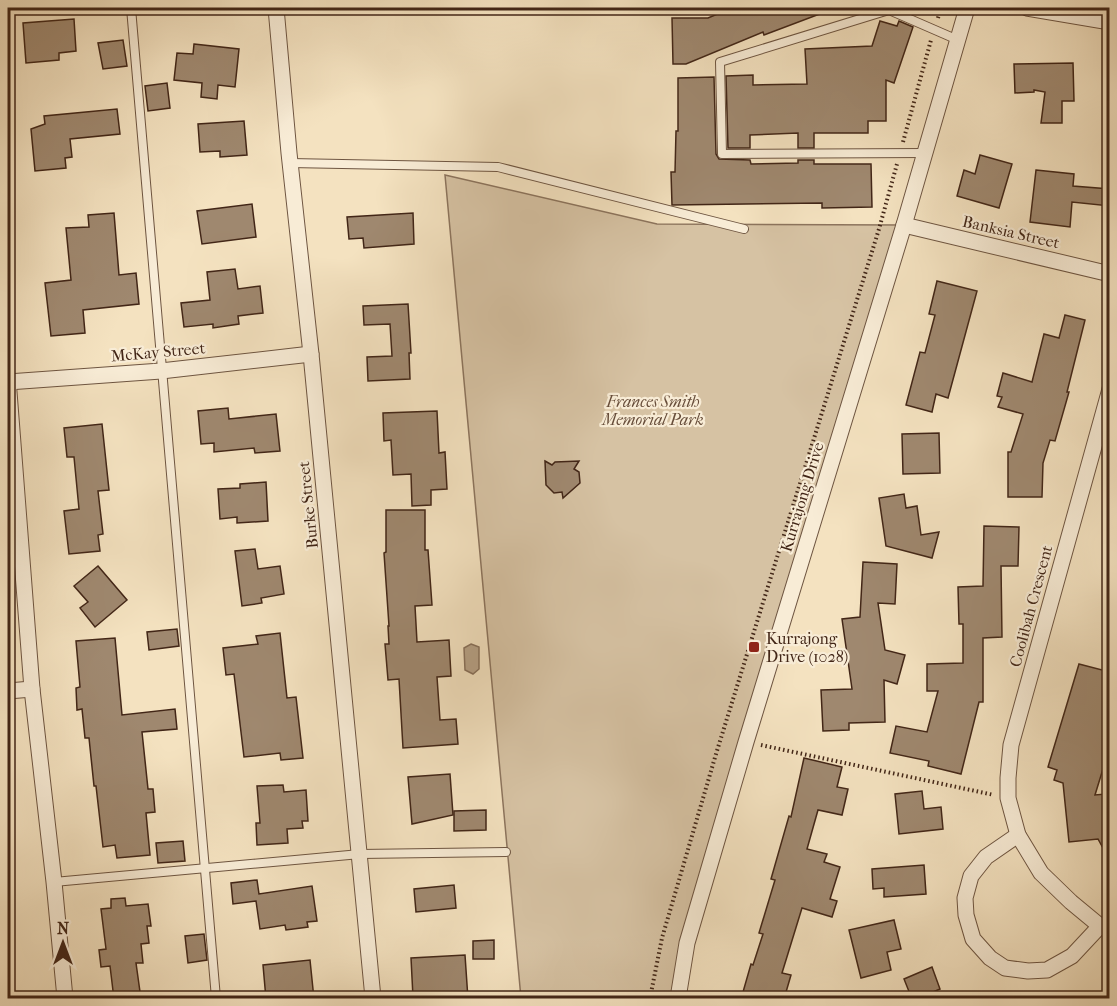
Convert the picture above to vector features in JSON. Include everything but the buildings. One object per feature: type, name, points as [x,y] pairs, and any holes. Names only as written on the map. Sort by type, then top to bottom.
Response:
[{"type":"street","name":"Burke Street","points":[[276,8],[373,999]]},
{"type":"street","name":"Kurrajong Drive","points":[[678,999],[687,943],[904,225],[967,8]]},
{"type":"street","points":[[1027,8],[1110,22]]},
{"type":"street","name":"Banksia Street","points":[[904,225],[1110,274]]},
{"type":"street","name":"McKay Street","points":[[8,381],[161,371],[311,354]]},
{"type":"street","points":[[8,381],[32,689],[54,882],[64,999]]},
{"type":"street","name":"Coolibah Crescent","points":[[1018,835],[986,857],[972,876],[965,898],[966,915],[973,939],[990,958],[1005,968],[1028,971],[1047,970],[1072,956],[1105,927],[1071,902],[1041,873],[1018,835],[1008,798],[1011,745],[1110,389]]},
{"type":"street","points":[[8,691],[32,689]]},
{"type":"lane","points":[[131,8],[216,999]]},
{"type":"lane","points":[[925,153],[722,154],[720,62],[889,10],[958,40]]},
{"type":"lane","points":[[290,163],[498,167],[744,229]]},
{"type":"lane","points":[[54,882],[360,854],[506,852]]},
{"type":"path","points":[[650,999],[662,938],[716,754],[879,229],[941,8]]},
{"type":"path","points":[[746,742],[1008,798]]},
{"type":"green space","name":"Frances Smith Memorial Park","points":[[445,175],[657,224],[904,225],[678,998],[521,998]]},
{"type":"shaded area","points":[[471,644],[479,647],[479,669],[473,674],[465,670],[464,648]]},
{"type":"place","name":"Kurrajong Drive (1028)","points":[[754,647]]}]
